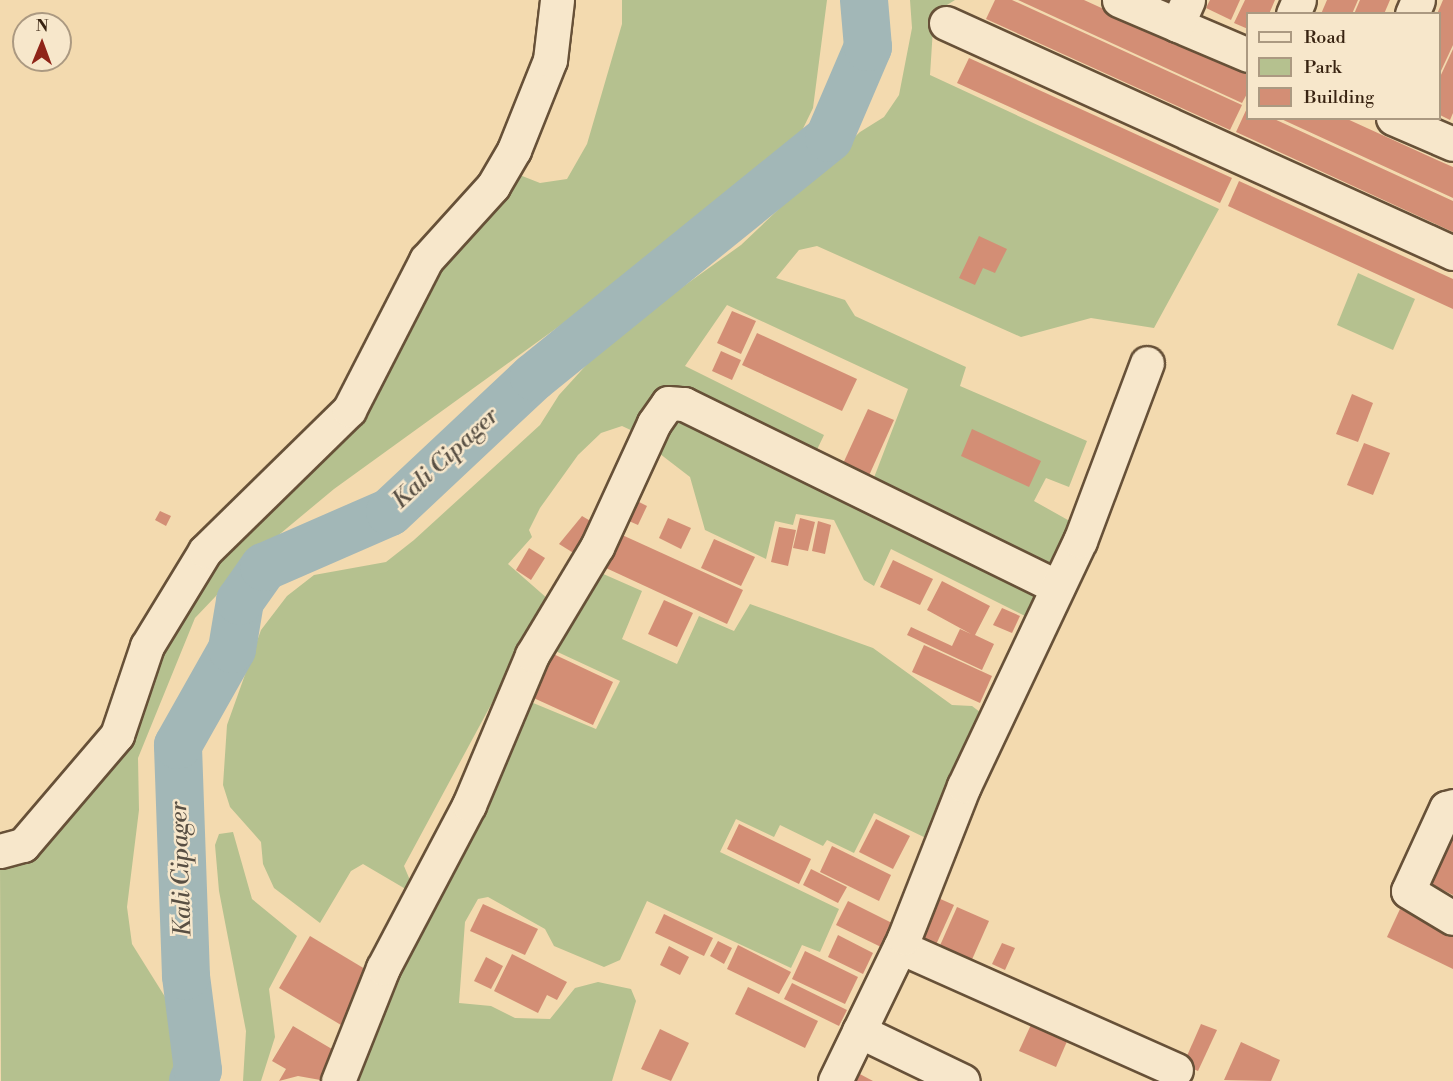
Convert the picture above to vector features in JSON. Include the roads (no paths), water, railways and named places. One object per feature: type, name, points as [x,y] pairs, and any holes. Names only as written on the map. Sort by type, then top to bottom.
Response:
[{"type":"street","points":[[8,850],[117,735],[147,646],[174,595],[205,551],[349,410],[426,260],[493,186],[514,150],[550,60],[557,0]]},
{"type":"street","points":[[1119,0],[1183,13],[1246,54]]},
{"type":"street","points":[[946,23],[1453,254]]},
{"type":"street","points":[[1398,120],[1453,144]]},
{"type":"street","points":[[835,1081],[900,946],[964,786],[1057,586],[1148,363]]},
{"type":"street","points":[[338,1081],[383,968],[469,805],[532,655],[597,547],[654,423],[668,403],[684,404],[1057,586]]},
{"type":"street","points":[[1453,806],[1446,808],[1408,891],[1453,918]]},
{"type":"street","points":[[900,946],[1176,1071]]},
{"type":"street","points":[[859,1031],[963,1081]]},
{"type":"waterway","name":"Kali Cipager","points":[[193,1081],[198,1070],[186,976],[178,745],[232,649],[240,601],[264,567],[390,512],[534,377],[829,138],[868,47],[864,0]]}]
